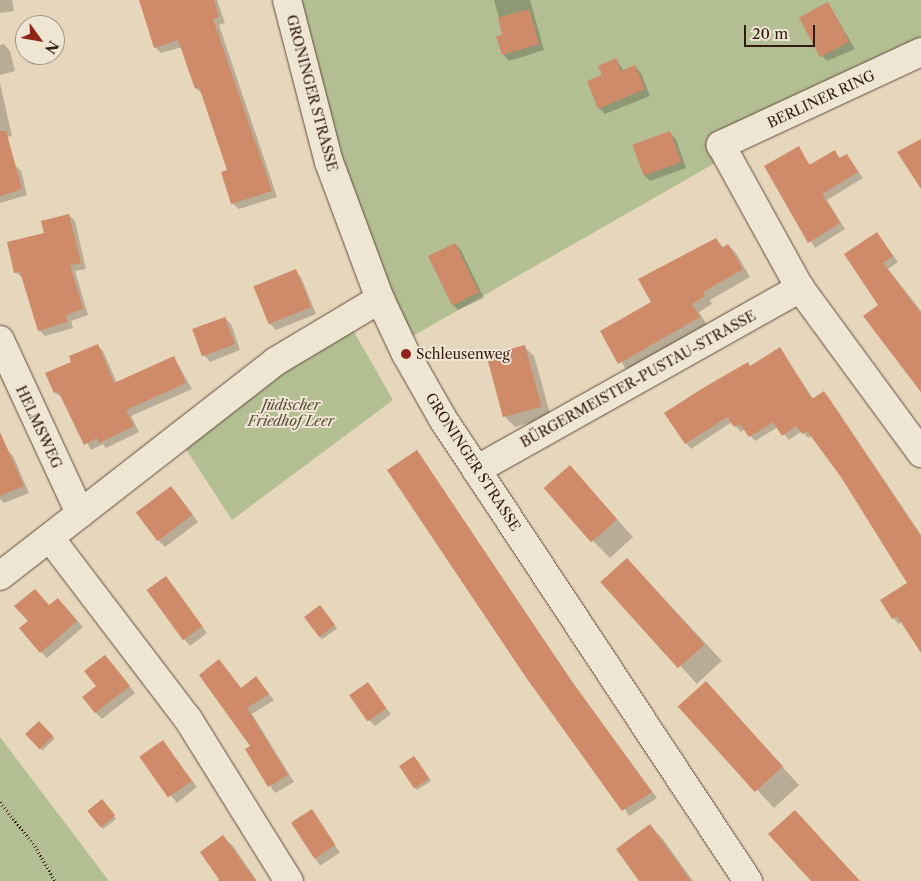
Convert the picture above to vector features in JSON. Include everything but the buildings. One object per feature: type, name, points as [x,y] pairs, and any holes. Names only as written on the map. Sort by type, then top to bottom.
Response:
[{"type":"street","name":"GRONINGER STRASSE","points":[[287,0],[329,162],[380,299],[438,411],[748,881]]},
{"type":"street","name":"BERLINER RING","points":[[800,288],[720,146],[921,52]]},
{"type":"street","points":[[800,288],[921,452]]},
{"type":"street","name":"BÜRGERMEISTER-PUSTAU-STRASSE","points":[[476,470],[800,288]]},
{"type":"street","points":[[0,576],[276,361],[380,299]]},
{"type":"street","name":"HELMSWEG","points":[[0,340],[80,513]]},
{"type":"street","points":[[50,538],[188,719],[289,881]]},
{"type":"path","points":[[0,802],[35,846],[55,881]]},
{"type":"green space","points":[[302,0],[921,0],[921,45],[406,340],[338,158]]},
{"type":"green space","name":"Jüdischer Friedhof Leer","points":[[349,323],[393,400],[232,520],[178,437]]},
{"type":"green space","points":[[0,737],[109,881],[0,881]]},
{"type":"place","name":"Schleusenweg","points":[[406,354]]}]
